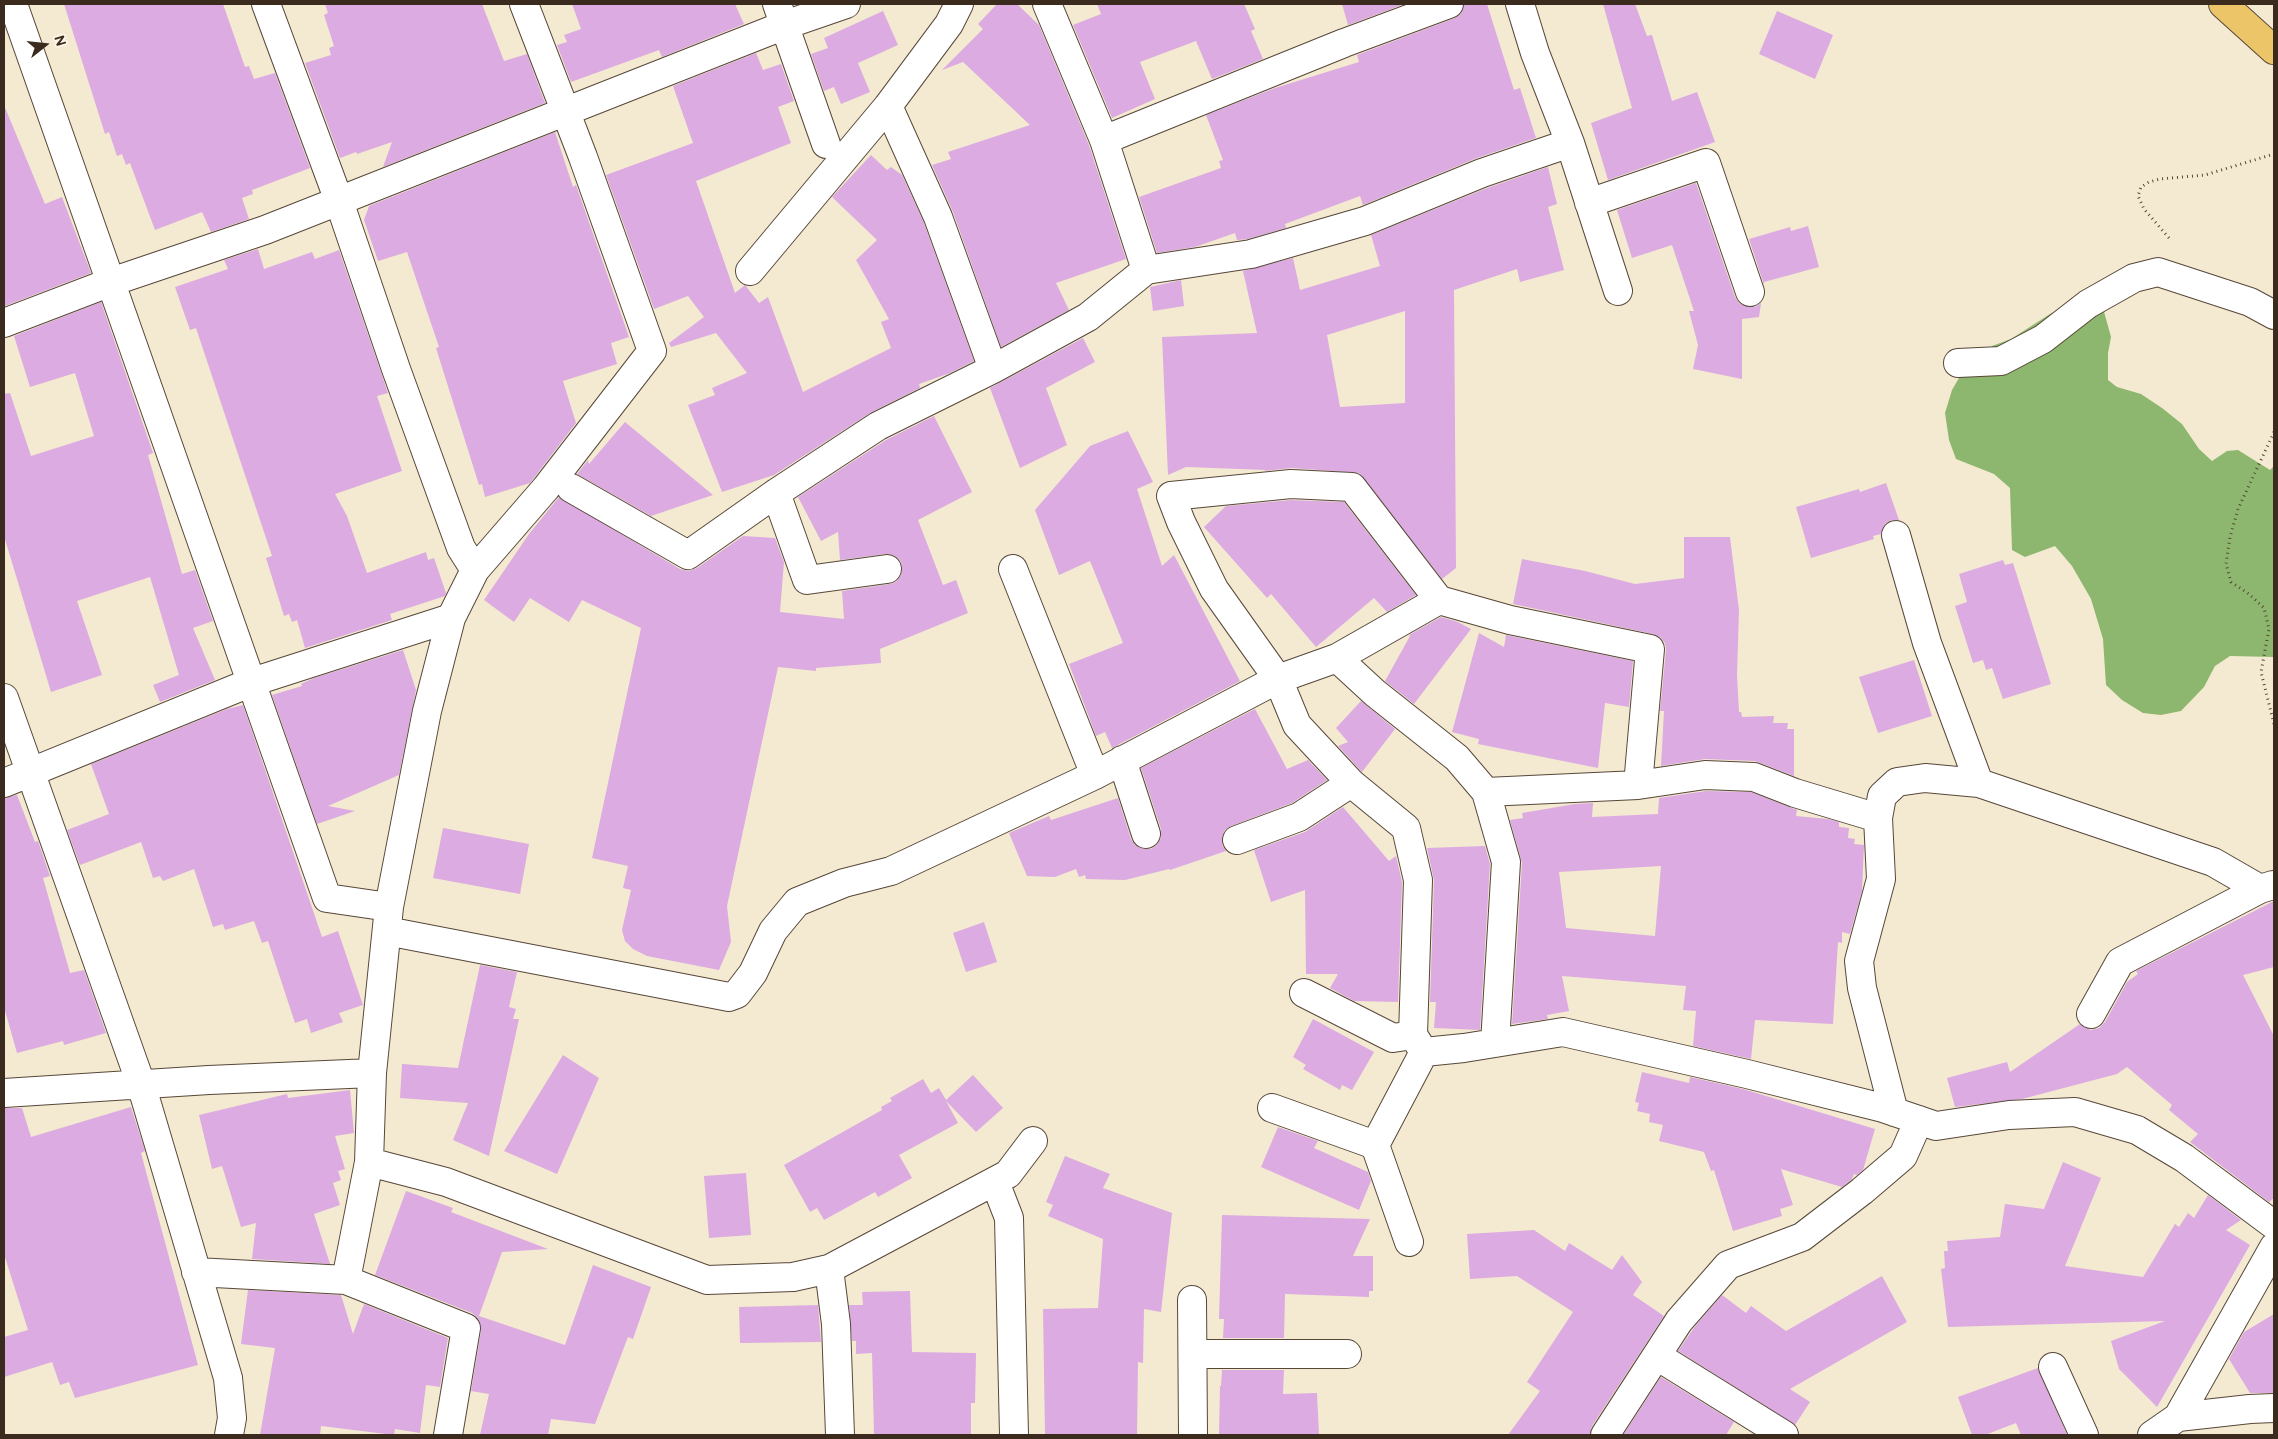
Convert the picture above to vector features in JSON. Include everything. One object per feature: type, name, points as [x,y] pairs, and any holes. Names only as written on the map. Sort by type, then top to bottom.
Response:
[{"type":"main road","points":[[2223,4],[2274,50]]},
{"type":"street","points":[[14,4],[327,898],[388,917],[397,933],[729,997],[737,994],[752,973],[773,931],[797,902],[844,883],[891,872],[1094,775],[1278,679],[1337,658],[1439,600]]},
{"type":"street","points":[[266,4],[339,201],[396,369],[461,548],[475,570]]},
{"type":"street","points":[[346,1280],[369,1162],[372,1073],[388,917],[427,711],[451,618],[475,570],[546,488],[652,351],[566,113],[524,4]]},
{"type":"street","points":[[4,323],[111,282],[265,230],[566,113],[781,14],[846,4]]},
{"type":"street","points":[[750,271],[888,106],[949,24],[959,4]]},
{"type":"street","points":[[1047,4],[1104,140],[1146,270]]},
{"type":"street","points":[[1104,140],[1344,43],[1449,4]]},
{"type":"street","points":[[1520,4],[1535,53],[1570,143],[1618,291]]},
{"type":"street","points":[[781,14],[826,144]]},
{"type":"street","points":[[888,106],[938,217],[993,368]]},
{"type":"street","points":[[571,488],[688,555],[878,426],[993,368],[1088,317],[1146,270],[1252,254],[1365,221],[1482,173],[1570,143]]},
{"type":"street","points":[[1589,203],[1706,163],[1750,292]]},
{"type":"street","points":[[1958,363],[2001,361],[2043,339],[2088,304],[2134,278],[2158,272],[2250,302],[2274,315]]},
{"type":"street","points":[[1410,1242],[1375,1145],[1419,1044],[1418,880],[1406,828],[1352,783],[1297,725],[1278,679],[1214,589],[1181,522],[1171,496],[1291,484],[1352,486],[1439,600],[1510,620],[1650,649],[1638,785]]},
{"type":"street","points":[[776,494],[807,580],[887,569]]},
{"type":"street","points":[[1896,535],[1927,642],[1979,783]]},
{"type":"street","points":[[1013,569],[1094,775]]},
{"type":"street","points":[[4,783],[252,682],[451,618]]},
{"type":"street","points":[[1337,658],[1375,693],[1457,758],[1486,792],[1506,862],[1495,1043]]},
{"type":"street","points":[[4,698],[141,1084],[228,1378],[232,1418],[229,1435]]},
{"type":"street","points":[[1122,760],[1146,834]]},
{"type":"street","points":[[1486,792],[1638,785],[1705,776],[1754,777],[1796,793],[1878,818]]},
{"type":"street","points":[[1605,1435],[1680,1321],[1728,1265],[1802,1237],[1862,1191],[1903,1156],[1906,1116],[1862,988],[1859,961],[1881,879],[1878,818],[1882,796],[1897,782],[1925,778],[1979,783],[2213,862],[2267,887]]},
{"type":"street","points":[[1237,840],[1298,817],[1352,783]]},
{"type":"street","points":[[2091,1014],[2120,962],[2267,887]]},
{"type":"street","points":[[1304,993],[1393,1038],[1419,1044],[1495,1043],[1563,1032],[1747,1074],[1906,1116],[1936,1126],[2009,1115],[2075,1112],[2137,1130],[2184,1158],[2274,1226]]},
{"type":"street","points":[[4,1093],[141,1084],[372,1073]]},
{"type":"street","points":[[1272,1108],[1375,1145]]},
{"type":"street","points":[[369,1162],[446,1182],[707,1280],[793,1277],[829,1269],[1008,1174],[1033,1141]]},
{"type":"street","points":[[995,1182],[1009,1218],[1014,1435]]},
{"type":"street","points":[[2152,1435],[2178,1417],[2274,1247]]},
{"type":"street","points":[[829,1269],[836,1324],[840,1435]]},
{"type":"street","points":[[196,1272],[346,1280],[466,1328],[448,1435]]},
{"type":"street","points":[[1192,1300],[1193,1435]]},
{"type":"street","points":[[1193,1354],[1347,1354]]},
{"type":"street","points":[[1657,1356],[1784,1435]]},
{"type":"street","points":[[2053,1367],[2084,1435]]},
{"type":"street","points":[[2178,1417],[2274,1408]]},
{"type":"path","points":[[2185,281],[2168,237],[2144,209],[2138,196],[2141,187],[2160,179],[2205,175],[2274,154]]},
{"type":"path","points":[[2274,432],[2238,509],[2230,537],[2226,564],[2230,582],[2249,594],[2264,608],[2269,629],[2261,672],[2274,724]]},
{"type":"green space","points":[[2067,306],[2103,308],[2111,337],[2108,353],[2108,380],[2117,387],[2141,394],[2162,408],[2182,424],[2199,449],[2212,461],[2227,451],[2238,450],[2270,470],[2274,466],[2274,657],[2230,656],[2215,666],[2204,687],[2181,711],[2161,715],[2143,713],[2122,700],[2106,685],[2103,639],[2091,599],[2072,566],[2055,546],[2025,557],[2012,550],[2010,488],[1994,474],[1956,459],[1949,440],[1945,413],[1952,390],[1963,371],[1982,371],[1992,346],[2011,339],[2050,314]]},
{"type":"building","points":[[64,4],[223,4],[245,67],[249,66],[254,79],[275,73],[310,168],[252,190],[253,194],[242,198],[249,219],[211,232],[202,212],[155,230],[130,163],[126,165],[122,154],[117,156],[109,132],[105,134]]},
{"type":"building","points":[[325,4],[482,4],[504,61],[527,54],[545,103],[383,167],[392,142],[340,158],[305,63],[331,55],[329,48],[334,46],[324,15],[328,13]]},
{"type":"building","points":[[572,4],[735,4],[744,24],[662,57],[659,50],[571,82],[557,45],[567,42],[564,35],[581,29]]},
{"type":"building","points":[[997,4],[1017,4],[1039,25],[1089,145],[1126,259],[1056,283],[1069,310],[1001,347],[953,212],[932,165],[951,159],[948,152],[1030,125],[963,62],[942,70],[983,29],[978,24]]},
{"type":"building","points":[[1097,4],[1244,4],[1255,29],[1251,31],[1263,59],[1212,79],[1196,41],[1140,62],[1155,99],[1112,118],[1073,25],[1101,14]]},
{"type":"building","points":[[1342,4],[1405,4],[1348,25]]},
{"type":"building","points":[[1464,4],[1487,4],[1514,90],[1520,88],[1536,138],[1477,158],[1363,205],[1360,196],[1285,224],[1286,228],[1248,239],[1237,240],[1235,233],[1195,247],[1157,253],[1139,197],[1221,168],[1219,161],[1223,160],[1206,115],[1275,88],[1359,62],[1357,55],[1455,18],[1461,14]]},
{"type":"building","points":[[1603,4],[1635,4],[1647,36],[1652,35],[1672,101],[1697,92],[1715,142],[1608,180],[1591,123],[1632,108]]},
{"type":"building","points":[[883,11],[898,45],[858,63],[870,92],[841,104],[834,87],[824,91],[811,54],[828,48],[824,38]]},
{"type":"building","points":[[1777,11],[1833,35],[1815,79],[1759,54]]},
{"type":"building","points":[[756,53],[763,70],[781,64],[794,101],[778,107],[791,143],[696,181],[735,293],[745,285],[759,303],[768,297],[803,392],[891,348],[881,322],[889,319],[856,260],[877,240],[832,197],[871,155],[887,170],[891,167],[902,175],[924,223],[974,361],[950,373],[919,384],[920,388],[870,413],[774,475],[722,492],[688,405],[715,395],[712,388],[747,373],[716,333],[671,347],[669,343],[704,317],[688,296],[654,309],[606,175],[693,143],[673,86]]},
{"type":"building","points":[[4,105],[45,204],[62,197],[91,273],[5,306]]},
{"type":"building","points":[[555,132],[573,187],[576,185],[629,337],[611,343],[617,364],[563,381],[576,423],[530,483],[485,497],[482,484],[479,485],[436,348],[439,347],[407,252],[378,261],[364,220],[369,206]]},
{"type":"building","points":[[1548,167],[1557,204],[1548,207],[1564,270],[1520,282],[1517,269],[1454,290],[1456,568],[1442,579],[1359,473],[1292,468],[1264,471],[1266,470],[1186,467],[1168,475],[1162,337],[1257,333],[1243,271],[1293,258],[1300,290],[1380,266],[1371,235],[1487,188]],"holes":[[[1405,311],[1405,403],[1340,407],[1327,335]]]},
{"type":"building","points":[[1696,183],[1735,297],[1739,303],[1747,307],[1755,307],[1761,303],[1759,317],[1742,319],[1742,379],[1693,369],[1698,345],[1689,311],[1694,311],[1672,245],[1632,258],[1617,210]]},
{"type":"building","points":[[1808,226],[1819,267],[1764,282],[1764,285],[1749,239],[1790,227],[1791,231]]},
{"type":"building","points":[[258,249],[264,269],[312,252],[315,259],[339,250],[388,393],[377,396],[402,471],[335,494],[347,516],[367,573],[426,552],[428,560],[434,558],[446,593],[445,596],[390,614],[392,620],[305,648],[297,620],[292,622],[289,614],[284,616],[266,558],[272,556],[196,328],[190,330],[175,287],[228,269],[224,260]]},
{"type":"building","points":[[1181,280],[1184,306],[1153,311],[1150,287]]},
{"type":"building","points":[[101,302],[153,453],[148,455],[182,574],[195,570],[213,621],[193,628],[215,680],[160,702],[153,685],[179,675],[150,577],[77,601],[102,675],[51,692],[4,536],[4,394],[10,393],[31,456],[94,436],[75,373],[30,387],[14,336]]},
{"type":"building","points":[[1083,338],[1095,362],[1046,388],[1067,445],[1020,468],[990,388]]},
{"type":"building","points":[[934,416],[972,492],[918,520],[943,585],[956,580],[968,613],[880,649],[881,663],[816,668],[816,671],[778,667],[727,906],[731,942],[719,970],[647,956],[633,949],[625,941],[622,930],[631,890],[623,888],[628,866],[592,858],[641,628],[582,600],[569,622],[530,598],[514,622],[484,600],[529,534],[559,497],[680,569],[688,571],[697,568],[743,536],[775,538],[784,562],[780,612],[844,619],[842,591],[896,582],[901,575],[902,566],[900,560],[893,555],[885,554],[840,560],[838,532],[821,541],[798,497],[886,440]]},
{"type":"building","points":[[625,422],[713,495],[651,516],[577,474],[588,460],[589,464]]},
{"type":"building","points":[[1128,431],[1153,482],[1137,489],[1162,566],[1174,555],[1240,681],[1112,748],[1105,732],[1096,736],[1069,664],[1123,643],[1090,561],[1059,575],[1035,510],[1090,446]]},
{"type":"building","points":[[1886,483],[1899,520],[1891,520],[1885,524],[1881,534],[1873,536],[1874,539],[1811,558],[1796,507],[1859,489],[1860,492]]},
{"type":"building","points":[[1291,500],[1344,502],[1416,595],[1387,612],[1374,598],[1316,647],[1271,594],[1267,598],[1204,527],[1226,506]]},
{"type":"building","points":[[1684,537],[1730,537],[1739,610],[1737,675],[1739,712],[1741,712],[1742,717],[1774,716],[1773,723],[1788,723],[1787,729],[1794,729],[1794,776],[1755,761],[1705,759],[1661,766],[1664,711],[1660,711],[1666,650],[1665,643],[1660,637],[1513,604],[1522,559],[1585,571],[1635,584],[1684,578]]},
{"type":"building","points":[[2003,560],[2005,565],[2013,563],[2051,684],[2003,699],[1992,668],[1986,670],[1983,660],[1973,663],[1955,606],[1967,602],[1959,574]]},
{"type":"building","points":[[1441,617],[1458,622],[1471,629],[1414,704],[1385,681],[1409,635]]},
{"type":"building","points":[[1479,633],[1504,647],[1506,635],[1633,661],[1629,707],[1605,703],[1598,768],[1478,744],[1479,739],[1452,732]]},
{"type":"building","points":[[403,650],[416,690],[399,775],[328,806],[355,811],[317,824],[272,695],[302,686],[301,684],[314,678]]},
{"type":"building","points":[[1914,660],[1932,716],[1878,733],[1859,677]]},
{"type":"building","points":[[1361,701],[1395,729],[1362,772],[1338,746],[1348,742],[1336,728]]},
{"type":"building","points":[[243,705],[322,937],[338,931],[363,1005],[339,1013],[343,1022],[311,1033],[307,1019],[295,1023],[268,941],[262,943],[254,921],[225,930],[223,924],[213,927],[194,869],[163,881],[160,876],[153,878],[141,842],[80,865],[67,830],[109,814],[91,764],[227,709]]},
{"type":"building","points":[[1255,709],[1287,769],[1308,760],[1327,780],[1292,803],[1225,830],[1222,837],[1222,845],[1226,851],[1170,870],[1125,880],[1086,879],[1085,875],[1079,877],[1076,869],[1055,877],[1027,876],[1009,833],[1049,816],[1051,820],[1118,798],[1131,839],[1135,845],[1143,849],[1151,849],[1157,845],[1161,838],[1161,829],[1141,768]]},
{"type":"building","points":[[1706,791],[1751,792],[1797,810],[1796,816],[1839,822],[1839,827],[1849,828],[1848,838],[1855,839],[1854,844],[1864,845],[1862,891],[1850,934],[1842,932],[1842,943],[1838,942],[1833,1024],[1755,1020],[1751,1059],[1693,1046],[1696,1011],[1683,1010],[1686,986],[1562,976],[1569,1011],[1547,1015],[1548,1019],[1512,1024],[1522,863],[1510,820],[1523,818],[1522,813],[1575,804],[1593,803],[1592,817],[1658,814],[1659,798]],"holes":[[[1661,866],[1655,936],[1566,928],[1559,872]]]},
{"type":"building","points":[[17,795],[35,842],[38,841],[50,876],[43,878],[70,973],[84,970],[106,1033],[64,1045],[63,1041],[17,1053],[4,1007],[4,798]]},
{"type":"building","points":[[1343,807],[1389,861],[1396,856],[1402,882],[1398,1002],[1354,1001],[1330,988],[1338,974],[1306,974],[1305,890],[1271,902],[1254,850],[1305,832]]},
{"type":"building","points":[[443,828],[529,844],[520,894],[433,878]]},
{"type":"building","points":[[1485,846],[1490,864],[1480,1030],[1434,1028],[1436,1002],[1430,1002],[1434,880],[1427,848]]},
{"type":"building","points":[[2274,901],[2274,967],[2243,975],[2274,1036],[2274,1198],[2269,1202],[2190,1142],[2198,1134],[2169,1110],[2172,1105],[2127,1067],[2117,1074],[2022,1099],[1955,1107],[1947,1078],[2007,1062],[2010,1072],[2080,1024],[2091,1030],[2099,1028],[2105,1022],[2127,982],[2138,974],[2136,971]]},
{"type":"building","points":[[984,922],[997,962],[966,972],[953,933]]},
{"type":"building","points":[[480,965],[517,972],[509,1007],[516,1009],[513,1019],[519,1019],[489,1156],[453,1140],[468,1103],[400,1098],[402,1064],[458,1068]]},
{"type":"building","points":[[1313,1019],[1374,1052],[1352,1090],[1342,1085],[1340,1090],[1303,1069],[1306,1065],[1293,1057]]},
{"type":"building","points":[[563,1055],[599,1078],[557,1174],[504,1151]]},
{"type":"building","points":[[1642,1072],[1689,1083],[1690,1077],[1743,1089],[1875,1129],[1863,1170],[1857,1175],[1854,1174],[1852,1179],[1842,1187],[1781,1169],[1793,1205],[1780,1209],[1782,1216],[1733,1231],[1714,1170],[1711,1171],[1704,1152],[1659,1141],[1663,1125],[1649,1122],[1650,1114],[1637,1111],[1639,1103],[1635,1102]]},
{"type":"building","points":[[973,1075],[1003,1108],[976,1132],[946,1101],[958,1123],[899,1155],[912,1178],[878,1197],[875,1192],[824,1220],[817,1208],[810,1212],[784,1165],[882,1110],[881,1107],[892,1101],[890,1098],[923,1079],[931,1093],[939,1088],[946,1100]]},
{"type":"building","points":[[350,1090],[354,1133],[335,1136],[345,1169],[338,1171],[341,1180],[333,1183],[340,1205],[314,1214],[330,1264],[252,1259],[256,1223],[241,1227],[222,1166],[212,1169],[199,1115],[287,1094],[288,1098]]},
{"type":"building","points":[[131,1107],[145,1151],[141,1153],[198,1365],[75,1398],[69,1382],[60,1385],[52,1362],[4,1377],[4,1337],[28,1330],[4,1254],[4,1108],[22,1108],[31,1137]]},
{"type":"building","points":[[1278,1127],[1318,1141],[1314,1148],[1368,1172],[1371,1181],[1359,1210],[1261,1167]]},
{"type":"building","points":[[1065,1156],[1110,1174],[1103,1188],[1172,1213],[1161,1312],[1144,1309],[1143,1363],[1138,1362],[1137,1435],[1045,1435],[1043,1309],[1098,1308],[1103,1239],[1048,1216],[1053,1205],[1046,1202]]},
{"type":"building","points":[[2063,1162],[2101,1178],[2065,1266],[2143,1277],[2175,1224],[2179,1227],[2188,1213],[2194,1218],[2208,1195],[2241,1220],[2226,1230],[2250,1245],[2157,1407],[2119,1369],[2111,1341],[2165,1321],[1948,1327],[1941,1269],[1945,1268],[1944,1251],[1948,1251],[1947,1241],[2000,1237],[2005,1204],[2044,1209]]},
{"type":"building","points":[[746,1173],[751,1235],[709,1238],[704,1176]]},
{"type":"building","points":[[406,1191],[453,1208],[451,1212],[548,1249],[502,1252],[479,1316],[565,1345],[593,1265],[651,1287],[633,1339],[628,1337],[595,1424],[551,1419],[548,1435],[480,1435],[489,1394],[471,1391],[481,1331],[478,1318],[472,1313],[375,1275]]},
{"type":"building","points":[[1222,1215],[1370,1219],[1353,1256],[1373,1256],[1373,1291],[1369,1291],[1369,1297],[1285,1294],[1284,1338],[1223,1338],[1224,1319],[1219,1319]]},
{"type":"building","points":[[1534,1230],[1565,1251],[1569,1243],[1612,1270],[1622,1255],[1642,1282],[1633,1295],[1664,1316],[1592,1426],[1590,1435],[1508,1435],[1540,1391],[1527,1382],[1573,1312],[1517,1276],[1470,1279],[1467,1234]]},
{"type":"building","points":[[1882,1276],[1907,1322],[1790,1389],[1810,1402],[1795,1425],[1678,1351],[1696,1325],[1722,1295],[1746,1313],[1751,1306],[1786,1331]]},
{"type":"building","points":[[248,1290],[341,1295],[353,1334],[364,1304],[448,1338],[440,1387],[426,1385],[420,1433],[395,1429],[394,1435],[321,1426],[320,1435],[260,1435],[275,1348],[241,1344]]},
{"type":"building","points":[[910,1291],[912,1352],[976,1353],[975,1403],[971,1403],[971,1435],[874,1435],[872,1353],[856,1354],[856,1341],[852,1341],[849,1305],[863,1305],[862,1292]]},
{"type":"building","points":[[818,1305],[821,1342],[740,1343],[739,1307]]},
{"type":"building","points":[[2274,1314],[2274,1393],[2250,1393],[2229,1359],[2244,1332]]},
{"type":"building","points":[[2038,1368],[2067,1435],[2021,1435],[2016,1423],[1985,1435],[1972,1435],[1958,1397]]},
{"type":"building","points":[[1222,1370],[1284,1370],[1283,1394],[1317,1393],[1319,1435],[1219,1435]]},
{"type":"building","points":[[1661,1377],[1734,1422],[1726,1435],[1623,1435]]}]
